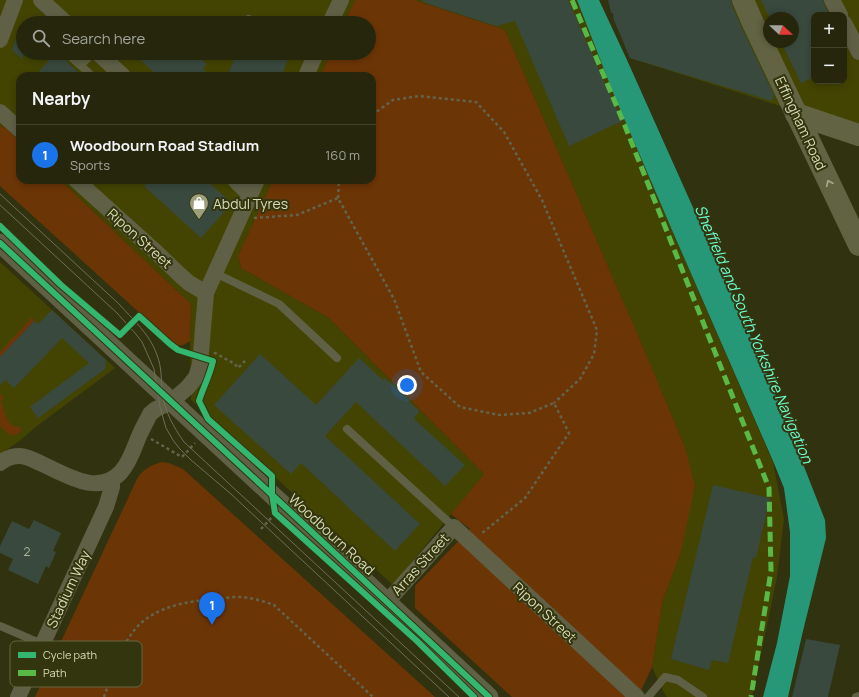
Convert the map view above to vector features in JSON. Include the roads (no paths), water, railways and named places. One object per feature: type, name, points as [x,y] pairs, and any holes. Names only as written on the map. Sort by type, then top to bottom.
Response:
[{"type":"main road","name":"Effingham Road","points":[[743,0],[859,245]]},
{"type":"main road","points":[[796,114],[859,135]]},
{"type":"main road","points":[[816,155],[820,141],[832,126]]},
{"type":"street","points":[[0,40],[15,0]]},
{"type":"street","points":[[41,0],[58,16]]},
{"type":"street","points":[[333,16],[341,0]]},
{"type":"street","points":[[832,0],[838,12]]},
{"type":"street","points":[[847,29],[859,52]]},
{"type":"street","points":[[106,60],[119,72]]},
{"type":"street","points":[[307,72],[312,60]]},
{"type":"street","points":[[0,112],[16,126]]},
{"type":"street","name":"Ripon Street","points":[[80,184],[189,283],[206,293]]},
{"type":"street","points":[[239,184],[250,194]]},
{"type":"street","points":[[2,458],[21,456],[34,460],[79,481],[91,484],[112,480],[122,471],[128,462],[150,414],[156,409],[171,402],[192,383],[198,371],[202,350],[206,293],[255,184]]},
{"type":"street","name":"Woodbourn Road","points":[[0,243],[489,697]]},
{"type":"street","name":"Stadium Way","points":[[43,641],[106,507],[112,487],[112,480]]},
{"type":"street","name":"Ripon Street","points":[[454,527],[637,697]]},
{"type":"street","name":"Arras Street","points":[[387,602],[454,527]]},
{"type":"street","name":"Stadium Way","points":[[18,697],[23,687]]},
{"type":"lane","points":[[75,60],[88,72]]},
{"type":"lane","points":[[81,65],[86,60]]},
{"type":"lane","points":[[215,273],[279,304],[337,358]]},
{"type":"lane","points":[[347,429],[454,527]]},
{"type":"lane","points":[[0,626],[35,641]]},
{"type":"lane","points":[[648,697],[665,677],[678,680],[703,697]]},
{"type":"tram line","points":[[0,194],[119,304],[146,334],[154,347],[159,360],[163,399],[167,412],[184,442],[459,697]]},
{"type":"tram line","points":[[0,205],[117,313],[142,342],[154,369],[160,407],[166,428],[179,448],[231,494],[449,697]]},
{"type":"place","name":"Abdul Tyres","points":[[199,220]]},
{"type":"place","name":"Woodbourn Road Stadium","points":[[212,625]]},
{"type":"water label","name":"Sheffield and South Yorkshire Navigation","points":[[754,334]]}]
